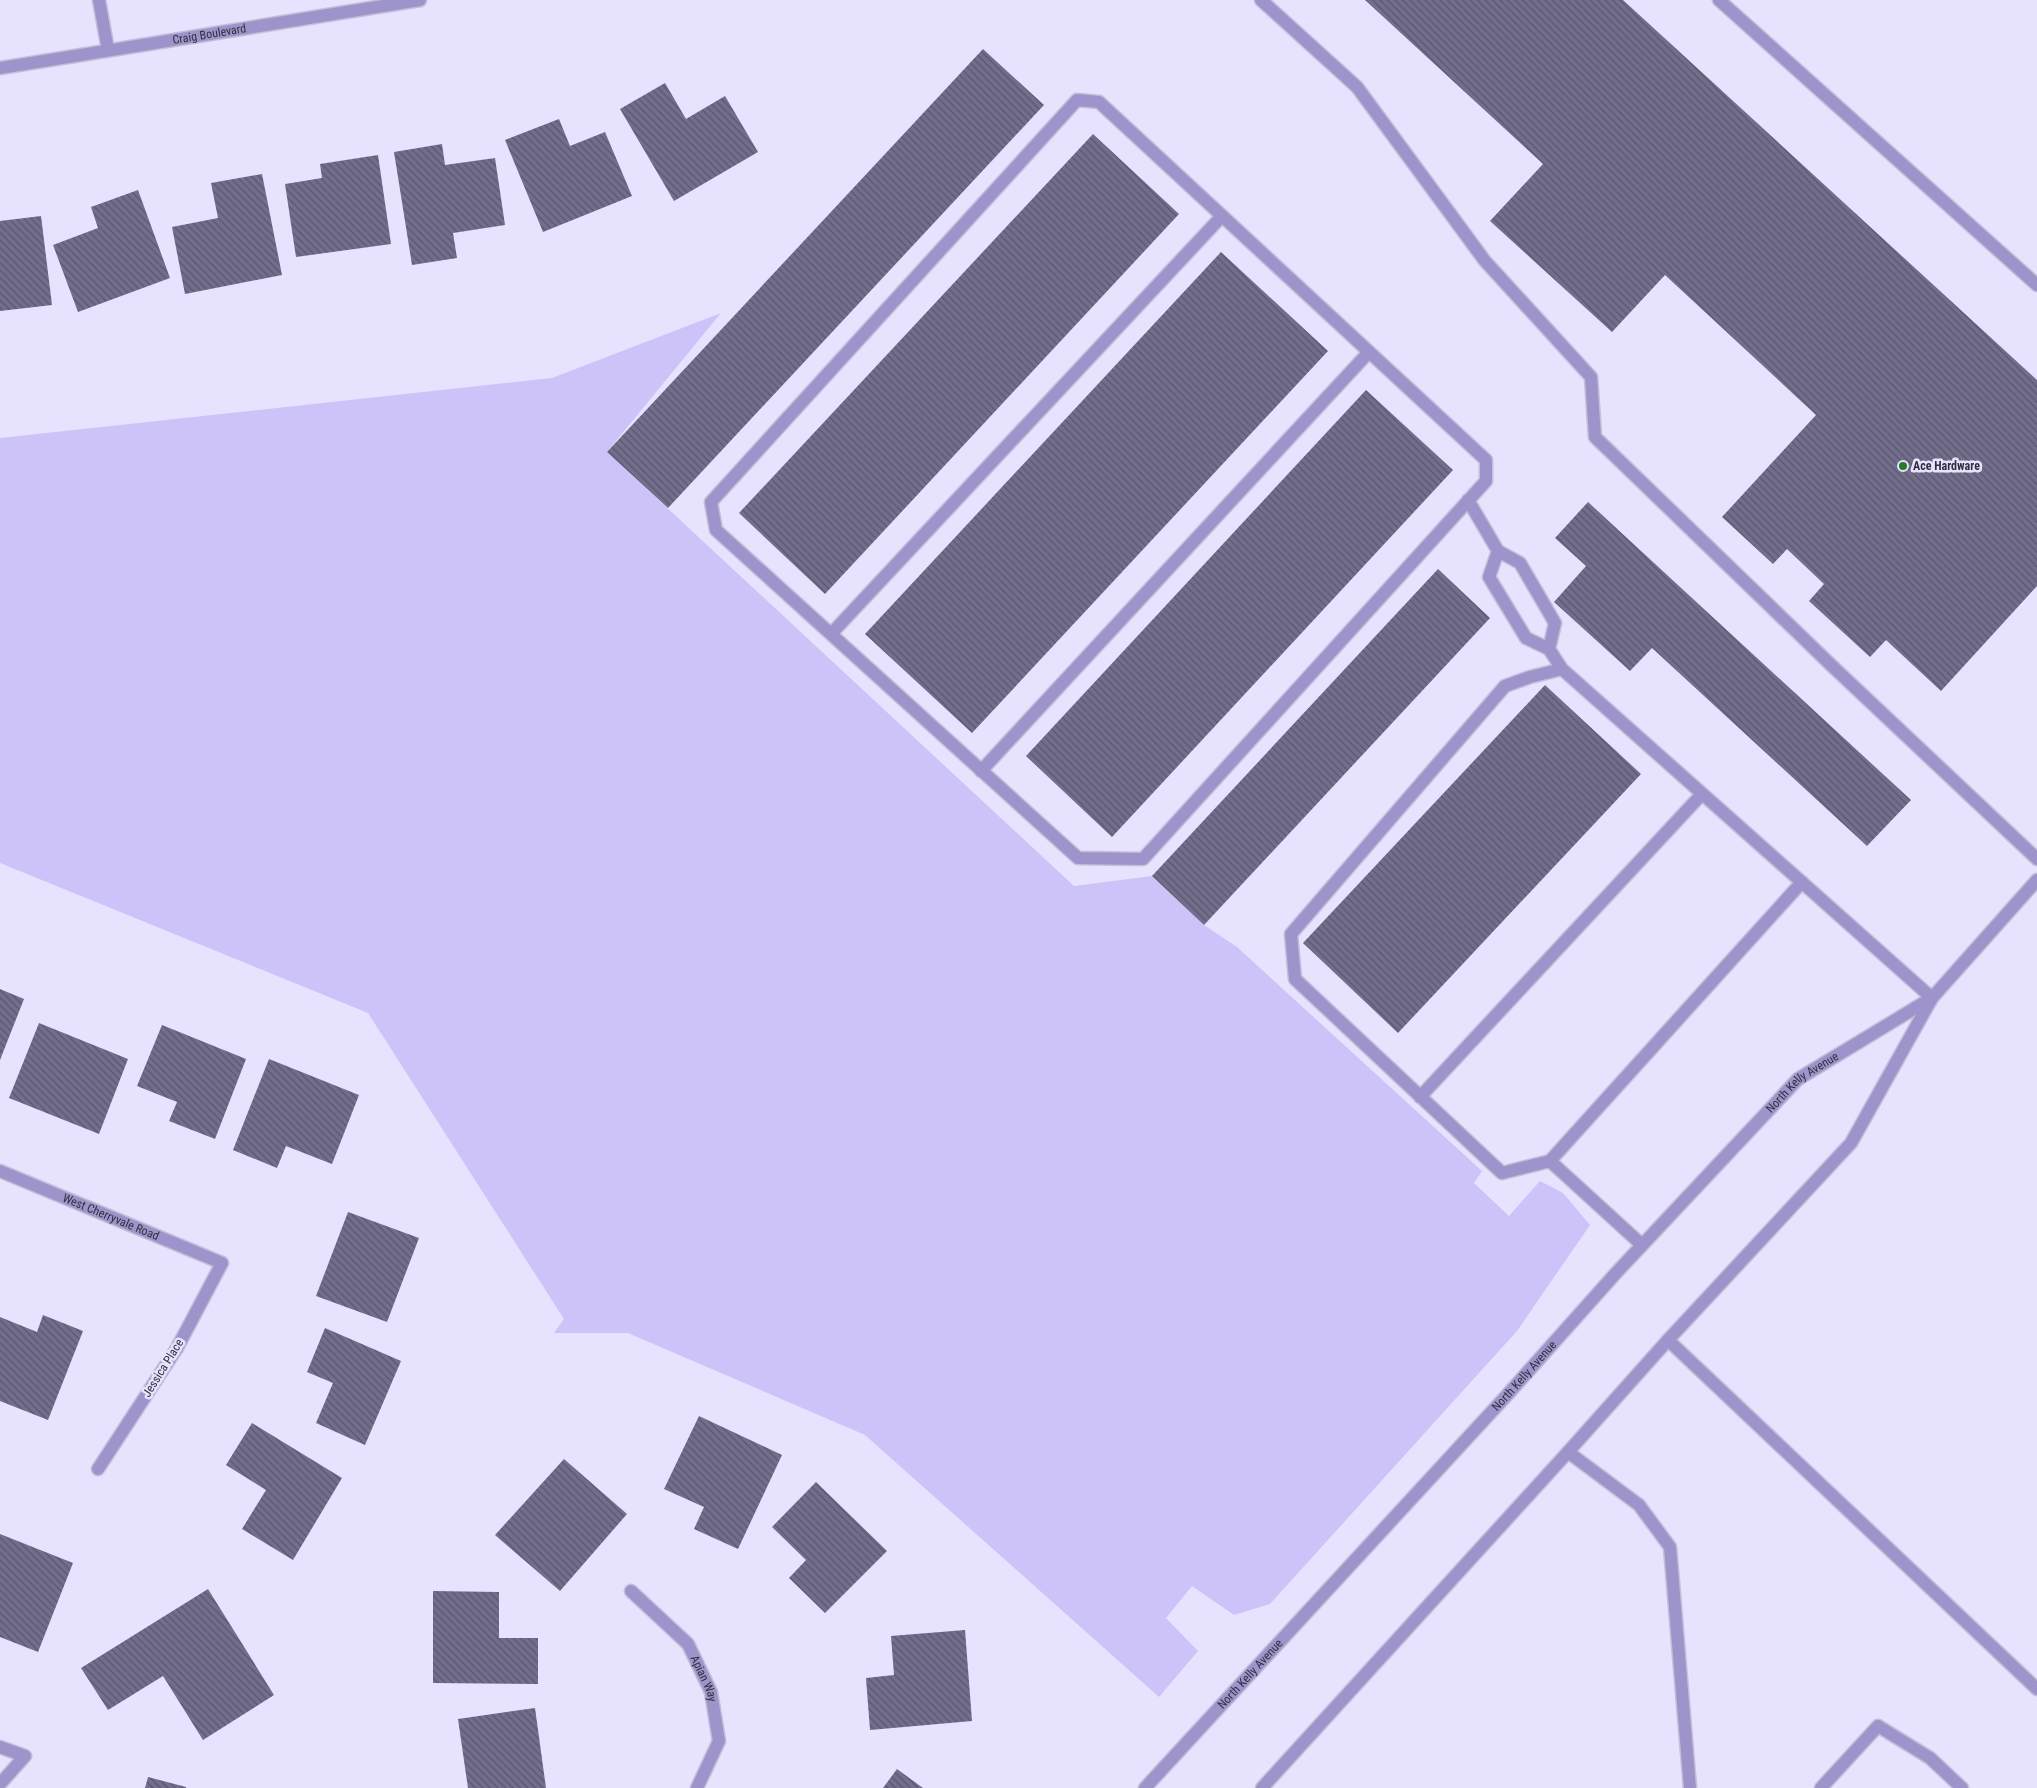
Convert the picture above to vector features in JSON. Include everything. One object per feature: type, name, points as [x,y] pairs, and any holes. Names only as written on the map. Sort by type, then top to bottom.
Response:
[{"type":"street","points":[[99,0],[108,50]]},
{"type":"street","name":"Craig Boulevard","points":[[0,68],[420,0]]},
{"type":"street","points":[[1261,0],[1357,87],[1485,261],[1591,377],[1595,437],[2037,860]]},
{"type":"street","points":[[1720,0],[2037,285]]},
{"type":"street","points":[[1076,100],[1099,102],[1369,352],[1486,460],[1486,481],[1143,859],[1078,858],[716,530],[711,502],[1076,100]]},
{"type":"street","points":[[831,634],[1222,216]]},
{"type":"street","points":[[981,771],[1369,352]]},
{"type":"street","points":[[1468,500],[1498,550],[1520,563],[1555,623],[1549,649]]},
{"type":"street","points":[[1498,550],[1489,577],[1526,638],[1549,649],[1562,669],[1932,998]]},
{"type":"street","points":[[1562,669],[1505,686],[1291,934],[1294,979],[1502,1173],[1550,1161],[1802,882]]},
{"type":"street","points":[[1420,1097],[1702,794]]},
{"type":"street","name":"North Kelly Avenue","points":[[1262,1788],[1668,1340],[1851,1143],[1932,998],[2037,880]]},
{"type":"street","name":"North Kelly Avenue","points":[[1145,1788],[1508,1394],[1642,1245],[1798,1079],[1932,998]]},
{"type":"street","points":[[1550,1161],[1642,1245]]},
{"type":"street","name":"West Cherryvale Road","points":[[0,1171],[222,1263]]},
{"type":"street","name":"Jessica Place","points":[[98,1469],[177,1348],[222,1263]]},
{"type":"street","points":[[1668,1340],[2037,1689]]},
{"type":"street","points":[[1568,1452],[1639,1505],[1670,1547],[1690,1788]]},
{"type":"street","name":"Apian Way","points":[[630,1590],[688,1644],[711,1692],[720,1741],[697,1788]]},
{"type":"street","points":[[1821,1788],[1878,1726],[1930,1758],[1962,1788]]},
{"type":"street","points":[[0,1746],[25,1756],[0,1784]]},
{"type":"shaded area","points":[[721,313],[607,452],[1074,886],[1152,876],[1204,925],[1237,947],[1482,1171],[1474,1183],[1509,1216],[1540,1181],[1563,1193],[1590,1225],[1517,1331],[1270,1604],[1234,1615],[1192,1586],[1166,1618],[1198,1651],[1159,1697],[865,1435],[628,1333],[554,1333],[564,1319],[368,1013],[0,863],[0,438],[552,378]]},
{"type":"building","points":[[1365,0],[1623,0],[2037,380],[2037,586],[1941,691],[1886,640],[1870,657],[1809,601],[1824,584],[1787,549],[1773,564],[1722,517],[1816,415],[1665,275],[1612,332],[1490,221],[1543,164]]},
{"type":"building","points":[[983,49],[1044,105],[668,508],[607,452]]},
{"type":"building","points":[[665,83],[686,119],[725,96],[758,152],[674,201],[620,109]]},
{"type":"building","points":[[559,119],[570,146],[605,132],[632,196],[543,232],[505,140]]},
{"type":"building","points":[[1093,134],[1179,214],[825,594],[739,513]]},
{"type":"building","points":[[442,144],[445,165],[495,158],[505,225],[453,233],[457,258],[412,265],[394,152]]},
{"type":"building","points":[[378,155],[391,244],[296,257],[285,184],[322,178],[320,164]]},
{"type":"building","points":[[262,174],[282,275],[185,294],[172,227],[218,218],[211,183]]},
{"type":"building","points":[[138,190],[170,278],[78,312],[53,245],[98,228],[91,207]]},
{"type":"building","points":[[41,216],[52,305],[0,311],[0,221]]},
{"type":"building","points":[[1221,252],[1328,351],[972,733],[865,634]]},
{"type":"building","points":[[1366,390],[1453,470],[1112,837],[1026,756]]},
{"type":"building","points":[[1588,502],[1911,800],[1867,846],[1652,648],[1630,671],[1554,602],[1586,566],[1555,538]]},
{"type":"building","points":[[1438,569],[1490,618],[1204,925],[1152,876]]},
{"type":"building","points":[[1545,685],[1641,774],[1398,1033],[1303,943]]},
{"type":"building","points":[[0,989],[24,999],[0,1060]]},
{"type":"building","points":[[39,1023],[128,1059],[99,1134],[9,1098]]},
{"type":"building","points":[[162,1025],[246,1059],[215,1139],[169,1121],[177,1102],[137,1086]]},
{"type":"building","points":[[269,1059],[359,1095],[332,1164],[286,1146],[277,1168],[233,1150]]},
{"type":"building","points":[[348,1212],[419,1238],[387,1322],[316,1296]]},
{"type":"building","points":[[43,1315],[83,1331],[48,1420],[0,1401],[0,1317],[37,1332]]},
{"type":"building","points":[[325,1328],[401,1361],[365,1445],[316,1423],[333,1383],[307,1372]]},
{"type":"building","points":[[699,1416],[782,1455],[738,1549],[694,1529],[704,1507],[664,1489]]},
{"type":"building","points":[[252,1423],[342,1478],[293,1560],[242,1529],[266,1490],[226,1465]]},
{"type":"building","points":[[564,1459],[627,1514],[560,1591],[495,1535]]},
{"type":"building","points":[[816,1482],[887,1551],[825,1613],[789,1578],[806,1560],[772,1527]]},
{"type":"building","points":[[0,1534],[73,1563],[38,1652],[0,1637]]},
{"type":"building","points":[[208,1589],[274,1695],[203,1740],[163,1676],[108,1710],[81,1668]]},
{"type":"building","points":[[433,1591],[499,1592],[499,1638],[538,1638],[538,1684],[433,1683]]},
{"type":"building","points":[[965,1630],[972,1721],[870,1730],[866,1678],[894,1675],[891,1636]]},
{"type":"building","points":[[535,1708],[546,1788],[468,1788],[458,1719]]},
{"type":"building","points":[[897,1769],[923,1788],[883,1788]]},
{"type":"building","points":[[148,1777],[186,1787],[186,1788],[145,1788]]},
{"type":"place","name":"Ace Hardware","points":[[1903,466]]}]
